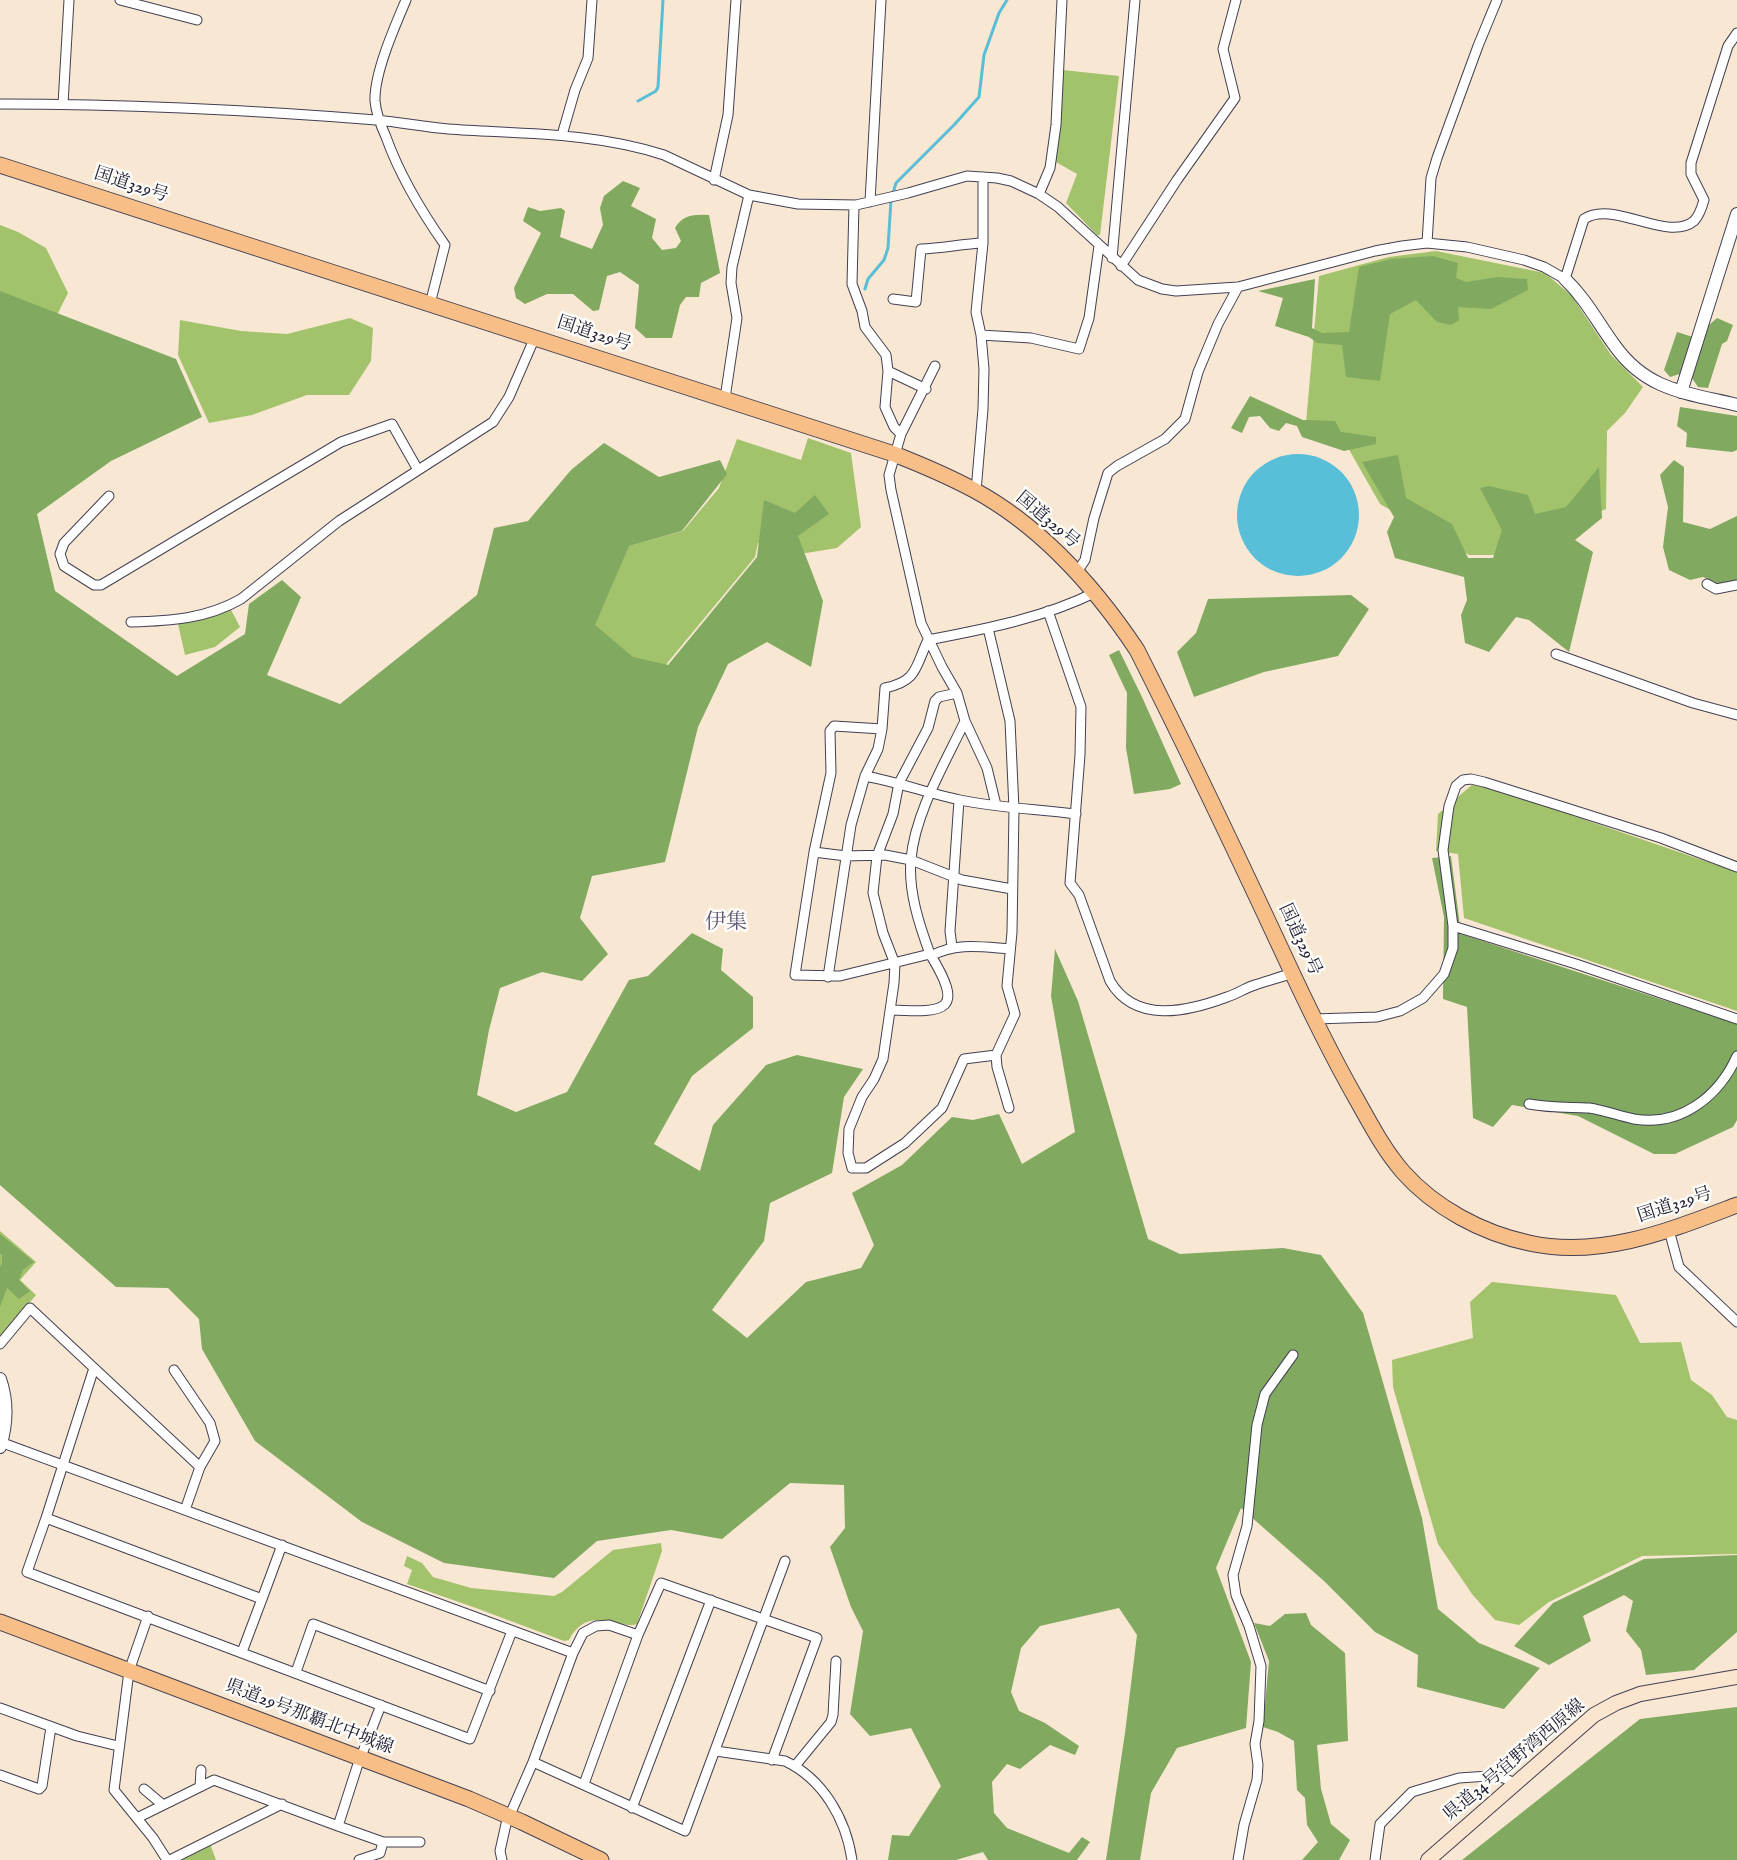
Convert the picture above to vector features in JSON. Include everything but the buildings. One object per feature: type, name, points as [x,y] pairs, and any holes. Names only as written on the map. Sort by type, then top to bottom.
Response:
[{"type":"main road","name":"国道329号","points":[[0,165],[894,454],[935,470],[976,491],[1036,534],[1077,572],[1095,592],[1137,650],[1343,1076],[1388,1153],[1419,1188],[1460,1217],[1483,1229],[1506,1238],[1550,1246],[1598,1246],[1626,1242],[1669,1230],[1737,1205]]},
{"type":"main road","name":"県道29号那覇北中城線","points":[[0,1622],[361,1758],[510,1817],[601,1860]]},
{"type":"main road","name":"県道34号宜野湾西原線","points":[[1428,1860],[1594,1715],[1640,1694],[1737,1677]]},
{"type":"street","points":[[60,104],[69,0]]},
{"type":"street","points":[[120,0],[197,20]]},
{"type":"street","points":[[406,0],[382,62],[375,101],[379,120],[408,189],[446,245],[430,303]]},
{"type":"street","points":[[562,135],[575,90],[588,58],[592,0]]},
{"type":"street","points":[[714,180],[728,115],[736,0]]},
{"type":"street","points":[[870,202],[881,0]]},
{"type":"street","points":[[1039,194],[1050,168],[1053,151],[1062,0]]},
{"type":"street","points":[[1112,258],[1135,0]]},
{"type":"street","points":[[1121,266],[1177,180],[1235,98],[1222,50],[1236,0]]},
{"type":"street","points":[[1427,243],[1431,178],[1497,0]]},
{"type":"street","points":[[1565,279],[1584,219],[1590,216],[1600,214],[1622,216],[1674,227],[1689,224],[1696,219],[1704,200],[1691,174],[1691,163],[1728,46],[1737,33]]},
{"type":"street","points":[[0,104],[207,108],[379,120],[448,129],[562,135],[649,150],[749,195],[798,204],[854,205],[886,199],[957,178],[983,177],[1011,181],[1039,194],[1058,207],[1138,280],[1162,290],[1238,288],[1375,251],[1402,246],[1427,243],[1467,247],[1524,260],[1544,267],[1565,279],[1580,293],[1616,347],[1632,366],[1658,384],[1681,392],[1737,405]]},
{"type":"street","points":[[976,491],[984,399],[981,335],[976,312],[983,243],[983,177]]},
{"type":"street","points":[[725,398],[737,318],[732,267],[749,195]]},
{"type":"street","points":[[854,205],[852,284],[866,327],[886,355],[888,371],[885,407],[894,427],[901,434]]},
{"type":"street","points":[[1681,392],[1737,214]]},
{"type":"street","points":[[893,299],[916,302],[921,249],[983,243]]},
{"type":"street","points":[[981,335],[1031,338],[1079,349],[1084,340],[1089,318],[1099,246]]},
{"type":"street","points":[[1077,572],[1084,564],[1094,518],[1108,473],[1165,439],[1185,419],[1198,372],[1218,324],[1238,288]]},
{"type":"street","points":[[131,622],[179,620],[227,607],[241,599],[339,521],[493,422],[509,397],[535,337]]},
{"type":"street","points":[[935,366],[926,389],[901,434],[889,475],[891,490],[921,622],[928,640],[957,693],[965,721],[987,768],[996,806]]},
{"type":"street","points":[[888,371],[926,389]]},
{"type":"street","points":[[109,496],[64,543],[60,554],[64,566],[94,585],[101,585],[168,547],[341,442],[392,424],[418,470]]},
{"type":"street","points":[[1707,584],[1716,589],[1737,585]]},
{"type":"street","points":[[928,640],[988,628],[1048,611],[1095,592]]},
{"type":"street","points":[[1048,611],[1081,706],[1070,883],[1079,895],[1110,981],[1118,994],[1135,1006],[1159,1011],[1188,1008],[1292,973]]},
{"type":"street","points":[[988,628],[1010,721],[1014,809],[1012,932],[1007,986],[1015,1014],[996,1055],[997,1067],[1009,1108]]},
{"type":"street","points":[[828,977],[851,825],[865,776],[878,749],[885,688],[909,679],[928,640]]},
{"type":"street","points":[[1556,654],[1693,703],[1737,715]]},
{"type":"street","points":[[957,693],[935,700],[928,728],[899,783],[893,814],[877,856],[873,893],[883,933],[895,964],[883,1059],[874,1079],[862,1096],[849,1129],[848,1153],[852,1168],[866,1168],[904,1143],[942,1108],[964,1059],[996,1055]]},
{"type":"street","points":[[891,1010],[928,1010],[941,1007],[949,999],[948,990],[930,955],[913,898],[911,860],[914,838],[931,792],[965,721]]},
{"type":"street","points":[[882,729],[834,726],[831,731],[831,773],[814,852],[795,975],[840,976],[930,955],[952,947],[1010,949]]},
{"type":"street","points":[[865,776],[959,800],[1014,809],[1076,814]]},
{"type":"street","points":[[1314,1019],[1377,1017],[1400,1011],[1424,998],[1443,974],[1454,948],[1443,850],[1452,795],[1456,786],[1463,780],[1471,779],[1661,838],[1737,867]]},
{"type":"street","points":[[952,947],[950,932],[959,800]]},
{"type":"street","points":[[814,852],[846,856],[885,855],[911,860],[955,878],[1012,889]]},
{"type":"street","points":[[1453,927],[1576,964],[1737,1019]]},
{"type":"street","points":[[1528,1104],[1551,1108],[1590,1108],[1636,1119],[1661,1120],[1695,1107],[1713,1092],[1725,1080],[1737,1056]]},
{"type":"street","points":[[1669,1230],[1679,1267],[1737,1322]]},
{"type":"street","points":[[0,1344],[30,1308],[200,1467]]},
{"type":"street","points":[[1238,1860],[1244,1825],[1257,1780],[1258,1765],[1255,1744],[1259,1721],[1261,1666],[1249,1626],[1236,1595],[1233,1575],[1247,1526],[1257,1425],[1265,1394],[1293,1355]]},
{"type":"street","points":[[94,1368],[27,1572],[470,1739],[512,1631]]},
{"type":"street","points":[[174,1370],[210,1422],[215,1441],[200,1467],[185,1509]]},
{"type":"street","points":[[0,1379],[6,1410],[6,1426],[1,1444],[63,1463],[573,1653]]},
{"type":"street","points":[[46,1518],[262,1599]]},
{"type":"street","points":[[243,1652],[282,1545]]},
{"type":"street","points":[[533,1762],[584,1784],[632,1809],[685,1831],[785,1561]]},
{"type":"street","points":[[584,1784],[638,1635],[661,1583],[817,1638],[772,1760]]},
{"type":"street","points":[[632,1809],[711,1600]]},
{"type":"street","points":[[147,1616],[129,1671],[114,1790],[168,1860],[282,1804]]},
{"type":"street","points":[[296,1672],[313,1624],[490,1691]]},
{"type":"street","points":[[502,1860],[500,1851],[506,1824],[533,1762],[573,1653],[583,1633],[596,1626],[609,1625],[638,1635]]},
{"type":"street","points":[[795,1766],[831,1722],[836,1661]]},
{"type":"street","points":[[338,1826],[381,1704]]},
{"type":"street","points":[[0,1708],[77,1736],[118,1746]]},
{"type":"street","points":[[0,1775],[39,1789],[42,1786],[51,1727]]},
{"type":"street","points":[[716,1751],[785,1761],[814,1780],[829,1798],[845,1834],[852,1860]]},
{"type":"street","points":[[200,1787],[201,1770]]},
{"type":"street","points":[[1375,1860],[1380,1824],[1412,1792],[1459,1778],[1489,1776],[1504,1778],[1516,1784]]},
{"type":"street","points":[[137,1818],[214,1780],[383,1842],[420,1842]]},
{"type":"street","points":[[144,1790],[163,1805]]},
{"type":"street","points":[[358,1860],[380,1853],[383,1842]]},
{"type":"green space","points":[[1063,70],[1119,76],[1100,235],[1097,235],[1066,203],[1077,174],[1056,162]]},
{"type":"green space","points":[[623,181],[640,188],[631,206],[656,219],[652,238],[662,250],[676,248],[681,241],[675,228],[681,220],[694,215],[709,215],[720,273],[701,283],[699,297],[686,297],[680,305],[672,338],[646,338],[635,328],[639,285],[620,272],[607,276],[599,310],[593,311],[573,294],[547,294],[525,304],[516,298],[514,288],[541,233],[523,221],[528,207],[540,211],[561,208],[565,211],[560,237],[592,249],[603,225],[600,208],[604,196]]},
{"type":"green space","points":[[0,225],[46,248],[68,293],[55,319],[0,297]]},
{"type":"green space","points":[[1436,251],[1545,273],[1572,296],[1611,355],[1643,387],[1625,413],[1607,431],[1606,509],[1500,555],[1469,555],[1380,504],[1347,446],[1305,434],[1319,276],[1389,257]]},
{"type":"green space","points":[[1433,256],[1458,263],[1456,278],[1466,282],[1497,277],[1527,279],[1528,290],[1491,309],[1458,307],[1459,320],[1451,325],[1437,322],[1416,300],[1390,314],[1380,381],[1346,377],[1342,345],[1317,343],[1309,337],[1275,326],[1283,298],[1258,291],[1315,279],[1312,328],[1322,333],[1349,332],[1359,267],[1391,259]]},
{"type":"green space","points":[[0,291],[176,359],[202,417],[111,461],[37,514],[55,591],[177,676],[245,634],[249,604],[282,580],[301,597],[267,675],[340,704],[477,595],[494,528],[528,521],[571,470],[604,443],[659,477],[720,460],[727,474],[682,531],[629,546],[595,625],[633,657],[668,665],[757,557],[764,500],[795,513],[815,495],[829,514],[798,536],[823,601],[811,667],[767,642],[728,664],[698,727],[665,862],[592,876],[580,918],[608,954],[582,981],[542,972],[500,988],[489,1030],[477,1095],[516,1112],[567,1092],[629,980],[648,976],[692,933],[723,949],[721,970],[753,997],[753,1028],[692,1076],[654,1144],[700,1171],[713,1125],[766,1065],[797,1055],[863,1069],[844,1097],[832,1173],[770,1203],[764,1241],[712,1310],[747,1338],[806,1282],[861,1268],[874,1245],[852,1193],[902,1165],[952,1117],[973,1120],[999,1114],[1022,1164],[1075,1132],[1051,996],[1055,949],[1078,1001],[1148,1239],[1180,1254],[1283,1248],[1321,1255],[1363,1313],[1422,1518],[1438,1609],[1479,1643],[1540,1668],[1504,1709],[1417,1687],[1418,1655],[1375,1632],[1324,1581],[1241,1508],[1216,1568],[1251,1662],[1246,1728],[1177,1748],[1151,1793],[1140,1860],[1106,1860],[1137,1635],[1119,1608],[1040,1626],[1021,1648],[1011,1692],[1019,1711],[1045,1723],[1079,1746],[1075,1755],[1050,1745],[1020,1769],[1007,1764],[992,1782],[994,1813],[1007,1828],[1069,1853],[1082,1837],[1090,1842],[1077,1860],[988,1860],[983,1852],[956,1860],[888,1860],[892,1835],[909,1836],[941,1786],[911,1728],[870,1736],[850,1714],[863,1631],[851,1607],[830,1547],[845,1528],[844,1485],[790,1483],[722,1539],[671,1530],[597,1541],[554,1578],[444,1563],[362,1522],[255,1441],[202,1349],[199,1319],[168,1288],[116,1287],[0,1185]]},
{"type":"green space","points":[[350,318],[373,328],[371,361],[349,395],[307,395],[252,415],[209,423],[178,355],[180,320],[241,331],[287,334]]},
{"type":"green space","points":[[1717,318],[1733,325],[1727,341],[1722,344],[1708,388],[1698,387],[1690,375],[1709,325]]},
{"type":"green space","points":[[1677,332],[1693,337],[1683,373],[1670,377],[1664,370]]},
{"type":"green space","points":[[1250,396],[1303,420],[1335,421],[1341,432],[1376,437],[1376,444],[1344,451],[1302,437],[1297,426],[1286,423],[1279,431],[1270,428],[1260,416],[1249,417],[1242,433],[1231,428]]},
{"type":"green space","points":[[1680,407],[1737,416],[1737,450],[1732,452],[1686,447],[1687,433],[1677,426]]},
{"type":"green space","points":[[808,438],[851,453],[861,527],[837,548],[806,553],[758,543],[755,557],[668,662],[633,727],[571,597],[599,554],[683,531],[719,488],[737,439],[801,460]]},
{"type":"green space","points":[[1398,455],[1406,498],[1452,524],[1468,558],[1493,558],[1502,530],[1480,488],[1489,486],[1528,495],[1535,514],[1566,507],[1599,467],[1602,518],[1575,540],[1593,552],[1569,652],[1529,620],[1516,617],[1489,652],[1465,643],[1461,615],[1467,600],[1464,577],[1395,558],[1387,532],[1394,517],[1362,462]]},
{"type":"green space","points":[[1674,460],[1684,467],[1683,522],[1710,529],[1737,516],[1737,580],[1719,585],[1703,577],[1690,580],[1669,570],[1663,547],[1668,507],[1660,475]]},
{"type":"green space","points":[[1351,595],[1369,609],[1338,656],[1264,672],[1194,697],[1177,652],[1196,633],[1208,599]]},
{"type":"green space","points":[[230,608],[240,627],[215,647],[185,655],[178,624]]},
{"type":"green space","points":[[1119,650],[1181,784],[1170,789],[1134,794],[1126,748],[1127,693],[1109,655]]},
{"type":"green space","points":[[1473,784],[1519,797],[1737,872],[1737,1011],[1464,918],[1458,854],[1436,851],[1438,814]]},
{"type":"green space","points":[[1451,856],[1461,934],[1737,1024],[1737,1120],[1733,1127],[1675,1154],[1654,1154],[1578,1116],[1512,1105],[1493,1127],[1473,1118],[1467,1007],[1443,999],[1444,917],[1432,858]]},
{"type":"green space","points":[[0,1231],[36,1262],[20,1280],[36,1295],[0,1337]]},
{"type":"green space","points":[[0,1234],[34,1262],[23,1270],[19,1280],[30,1291],[19,1299],[7,1288],[0,1307],[2,1255],[0,1254]]},
{"type":"green space","points":[[1492,1282],[1616,1295],[1640,1343],[1681,1342],[1691,1380],[1712,1395],[1727,1417],[1737,1420],[1737,1554],[1642,1556],[1549,1602],[1519,1625],[1495,1620],[1472,1594],[1438,1544],[1393,1387],[1392,1360],[1473,1338],[1470,1302]]},
{"type":"green space","points":[[661,1543],[662,1551],[637,1624],[592,1620],[577,1628],[569,1640],[564,1641],[407,1584],[412,1570],[404,1566],[407,1556],[422,1563],[433,1577],[471,1588],[554,1596],[613,1550]]},
{"type":"green space","points":[[1737,1555],[1737,1632],[1694,1670],[1646,1675],[1641,1650],[1626,1631],[1633,1601],[1624,1595],[1583,1616],[1591,1641],[1549,1665],[1514,1646],[1553,1603],[1644,1559]]},
{"type":"green space","points":[[1306,1613],[1311,1625],[1345,1653],[1348,1741],[1317,1745],[1321,1789],[1331,1824],[1350,1840],[1339,1860],[1302,1860],[1318,1842],[1307,1825],[1305,1798],[1297,1790],[1294,1741],[1263,1727],[1269,1661],[1254,1623],[1270,1626],[1285,1614]]},
{"type":"green space","points":[[1737,1707],[1737,1860],[1462,1860],[1640,1719]]},
{"type":"green space","points":[[209,1841],[216,1860],[170,1860]]},
{"type":"water","points":[[1298,454],[1321,459],[1341,472],[1354,492],[1359,515],[1354,538],[1341,558],[1321,571],[1298,576],[1275,571],[1255,558],[1242,538],[1237,515],[1242,492],[1255,472],[1275,459]]},
{"type":"waterway","points":[[638,101],[656,91],[658,87],[663,0]]},
{"type":"waterway","points":[[893,193],[896,183],[979,97],[984,55],[999,13],[1007,0]]},
{"type":"waterway","points":[[865,289],[868,279],[884,260],[888,248],[891,200]]},
{"type":"district","name":"伊集","points":[[726,924]]}]
